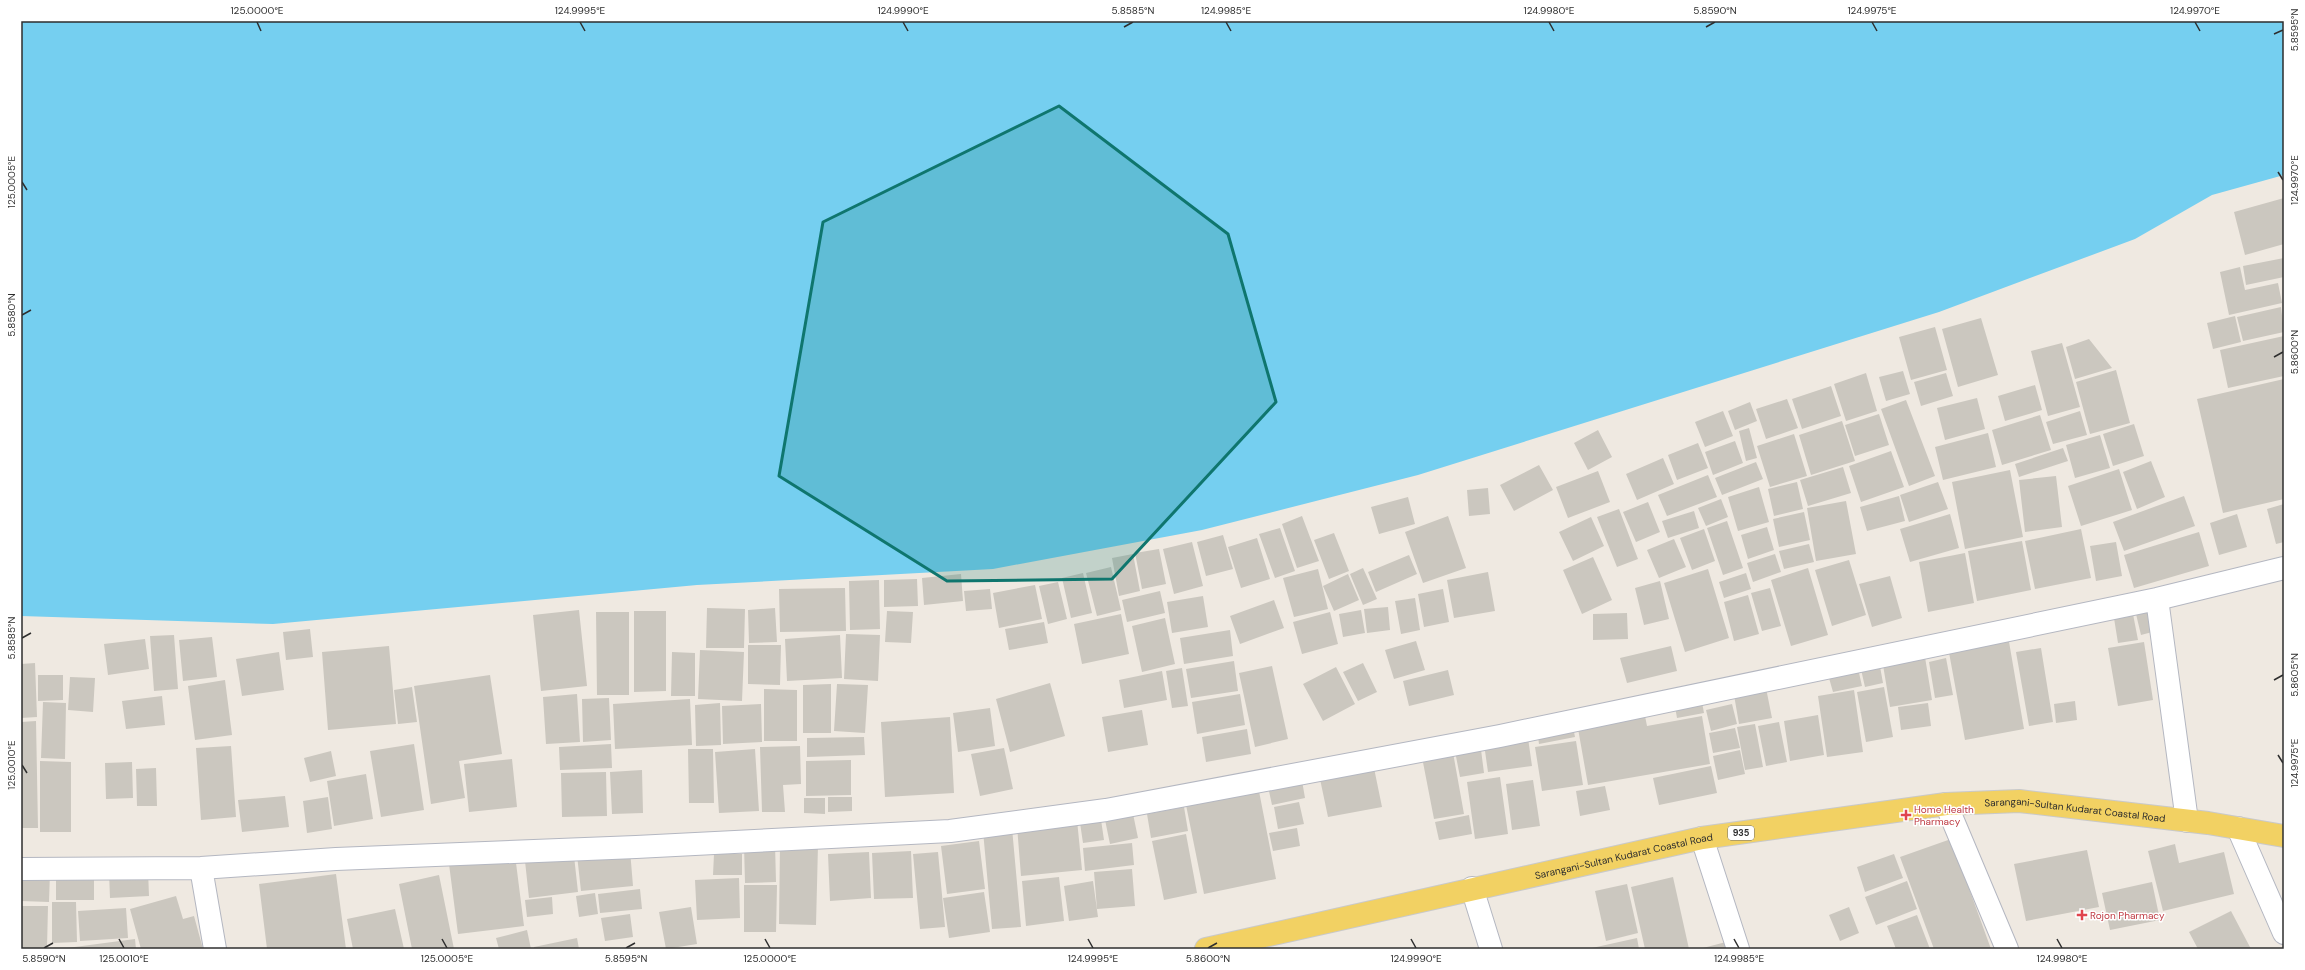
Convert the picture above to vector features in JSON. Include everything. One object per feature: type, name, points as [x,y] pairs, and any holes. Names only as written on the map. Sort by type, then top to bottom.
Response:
[{"type":"main road","name":"Sarangani-Sultan Kudarat Coastal Road","points":[[1206,949],[1472,888],[1702,838],[1946,804],[2019,801],[2187,821],[2284,836]]},
{"type":"street","points":[[21,869],[201,868],[344,859],[636,847],[950,831],[1106,810],[1500,736],[2157,599],[2284,568]]},
{"type":"street","points":[[2157,599],[2187,821]]},
{"type":"street","points":[[1946,804],[2007,949]]},
{"type":"street","points":[[2238,828],[2284,933]]},
{"type":"street","points":[[1702,838],[1738,949]]},
{"type":"street","points":[[201,868],[215,949]]},
{"type":"street","points":[[1472,888],[1492,949]]},
{"type":"highlighted area","points":[[1059,106],[1228,234],[1276,402],[1112,579],[947,581],[779,476],[823,222]]},
{"type":"water","points":[[21,21],[2284,21],[2284,175],[2212,195],[2135,239],[1939,312],[1418,475],[1202,530],[993,569],[697,585],[273,624],[21,616]]},
{"type":"building","points":[[2284,198],[2284,244],[2245,255],[2234,212]]},
{"type":"building","points":[[2284,258],[2284,277],[2246,285],[2243,266]]},
{"type":"building","points":[[2240,267],[2245,290],[2278,283],[2282,303],[2229,315],[2220,272]]},
{"type":"building","points":[[2281,307],[2284,332],[2243,341],[2237,317]]},
{"type":"building","points":[[2235,316],[2241,342],[2213,349],[2207,323]]},
{"type":"building","points":[[1981,318],[1998,375],[1958,387],[1942,329]]},
{"type":"building","points":[[1935,327],[1947,370],[1911,380],[1899,337]]},
{"type":"building","points":[[2284,336],[2284,376],[2228,388],[2220,350]]},
{"type":"building","points":[[2089,339],[2112,368],[2075,379],[2066,347]]},
{"type":"building","points":[[2062,343],[2080,407],[2048,416],[2031,351]]},
{"type":"building","points":[[2116,370],[2130,423],[2090,434],[2076,382]]},
{"type":"building","points":[[1903,371],[1910,394],[1886,401],[1879,377]]},
{"type":"building","points":[[1866,373],[1877,411],[1846,421],[1834,384]]},
{"type":"building","points":[[1946,373],[1953,396],[1921,406],[1914,382]]},
{"type":"building","points":[[2284,379],[2284,499],[2223,513],[2197,399]]},
{"type":"building","points":[[2035,385],[2042,410],[2005,421],[1998,396]]},
{"type":"building","points":[[1831,386],[1841,416],[1802,429],[1792,399]]},
{"type":"building","points":[[1977,398],[1985,429],[1945,440],[1937,408]]},
{"type":"building","points":[[1787,399],[1798,428],[1766,439],[1756,409]]},
{"type":"building","points":[[1906,400],[1935,476],[1909,486],[1881,409]]},
{"type":"building","points":[[1750,402],[1757,421],[1735,430],[1728,411]]},
{"type":"building","points":[[1723,411],[1733,436],[1705,447],[1695,422]]},
{"type":"building","points":[[2080,411],[2087,435],[2053,444],[2046,422]]},
{"type":"building","points":[[1879,414],[1889,445],[1855,456],[1845,425]]},
{"type":"building","points":[[2040,415],[2051,450],[2002,465],[1992,430]]},
{"type":"building","points":[[1842,421],[1855,461],[1811,475],[1799,435]]},
{"type":"building","points":[[2134,424],[2144,456],[2113,466],[2103,434]]},
{"type":"building","points":[[1749,428],[1757,458],[1746,461],[1739,431]]},
{"type":"building","points":[[1598,430],[1612,457],[1588,470],[1574,443]]},
{"type":"building","points":[[1988,433],[1996,467],[1943,480],[1935,447]]},
{"type":"building","points":[[1794,434],[1807,476],[1770,487],[1757,446]]},
{"type":"building","points":[[2100,435],[2110,468],[2075,478],[2066,445]]},
{"type":"building","points":[[1735,441],[1743,463],[1713,475],[1705,452]]},
{"type":"building","points":[[1698,443],[1708,468],[1677,480],[1668,455]]},
{"type":"building","points":[[2063,448],[2068,461],[2019,477],[2015,464]]},
{"type":"building","points":[[1891,451],[1904,487],[1861,502],[1849,466]]},
{"type":"building","points":[[1663,458],[1674,484],[1637,500],[1626,474]]},
{"type":"building","points":[[2151,461],[2165,497],[2137,509],[2123,472]]},
{"type":"building","points":[[1756,462],[1763,479],[1722,495],[1715,478]]},
{"type":"building","points":[[1539,465],[1553,490],[1514,511],[1500,485]]},
{"type":"building","points":[[1843,467],[1851,493],[1808,506],[1800,480]]},
{"type":"building","points":[[2119,469],[2132,510],[2081,526],[2068,486]]},
{"type":"building","points":[[2010,470],[2023,537],[1965,549],[1952,482]]},
{"type":"building","points":[[1598,471],[1610,502],[1568,518],[1556,487]]},
{"type":"building","points":[[1708,475],[1717,497],[1667,516],[1658,495]]},
{"type":"building","points":[[2056,476],[2062,527],[2025,532],[2019,480]]},
{"type":"building","points":[[1797,482],[1803,509],[1774,516],[1768,489]]},
{"type":"building","points":[[1938,482],[1948,509],[1909,522],[1900,495]]},
{"type":"building","points":[[1759,487],[1769,522],[1738,531],[1728,497]]},
{"type":"building","points":[[1488,488],[1490,514],[1469,516],[1467,490]]},
{"type":"building","points":[[1899,496],[1905,521],[1867,531],[1860,507]]},
{"type":"building","points":[[2184,496],[2195,526],[2124,551],[2113,522]]},
{"type":"building","points":[[1408,497],[1415,524],[1379,534],[1371,507]]},
{"type":"building","points":[[1721,499],[1728,517],[1706,526],[1698,508]]},
{"type":"building","points":[[1846,501],[1856,554],[1816,561],[1807,508]]},
{"type":"building","points":[[1648,502],[1660,532],[1636,542],[1623,512]]},
{"type":"building","points":[[2284,504],[2284,542],[2276,544],[2267,509]]},
{"type":"building","points":[[1619,509],[1638,559],[1617,567],[1597,517]]},
{"type":"building","points":[[1694,511],[1699,528],[1668,538],[1662,521]]},
{"type":"building","points":[[1804,512],[1810,540],[1779,547],[1773,519]]},
{"type":"building","points":[[1950,514],[1959,548],[1910,562],[1900,529]]},
{"type":"building","points":[[2237,514],[2247,547],[2219,555],[2210,523]]},
{"type":"building","points":[[1302,516],[1319,561],[1297,568],[1282,524]]},
{"type":"building","points":[[1448,516],[1466,568],[1423,583],[1405,532]]},
{"type":"building","points":[[1591,517],[1604,546],[1573,561],[1559,532]]},
{"type":"building","points":[[1727,521],[1743,568],[1723,575],[1707,528]]},
{"type":"building","points":[[1767,527],[1774,550],[1748,559],[1741,535]]},
{"type":"building","points":[[1280,528],[1295,571],[1275,578],[1259,534]]},
{"type":"building","points":[[1704,529],[1715,561],[1692,570],[1680,538]]},
{"type":"building","points":[[2081,529],[2091,578],[2035,589],[2025,541]]},
{"type":"building","points":[[2199,532],[2209,566],[2134,588],[2124,555]]},
{"type":"building","points":[[1334,533],[1349,571],[1329,579],[1314,540]]},
{"type":"building","points":[[1223,535],[1233,569],[1206,576],[1197,542]]},
{"type":"building","points":[[1257,538],[1270,579],[1241,588],[1228,547]]},
{"type":"building","points":[[1674,539],[1686,567],[1659,578],[1647,550]]},
{"type":"building","points":[[2022,541],[2031,590],[1977,601],[1968,551]]},
{"type":"building","points":[[1192,542],[1203,586],[1174,594],[1163,549]]},
{"type":"building","points":[[2116,542],[2122,576],[2096,581],[2090,546]]},
{"type":"building","points":[[1809,544],[1814,562],[1784,569],[1779,551]]},
{"type":"building","points":[[1159,549],[1166,584],[1142,589],[1135,553]]},
{"type":"building","points":[[1965,553],[1974,603],[1928,612],[1919,562]]},
{"type":"building","points":[[1133,554],[1140,591],[1119,596],[1112,558]]},
{"type":"building","points":[[1775,554],[1781,572],[1753,582],[1747,563]]},
{"type":"building","points":[[1409,555],[1417,574],[1376,592],[1368,572]]},
{"type":"building","points":[[1593,557],[1612,600],[1582,614],[1563,570]]},
{"type":"building","points":[[1849,560],[1866,615],[1832,626],[1815,570]]},
{"type":"building","points":[[1111,567],[1121,610],[1097,616],[1086,573]]},
{"type":"building","points":[[1363,568],[1377,599],[1363,605],[1350,574]]},
{"type":"building","points":[[1808,568],[1828,635],[1791,646],[1771,580]]},
{"type":"building","points":[[1318,569],[1328,609],[1294,617],[1283,578]]},
{"type":"building","points":[[1708,569],[1729,638],[1685,652],[1664,583]]},
{"type":"building","points":[[1488,572],[1495,611],[1454,618],[1447,580]]},
{"type":"building","points":[[1083,573],[1092,613],[1071,618],[1062,578]]},
{"type":"building","points":[[1746,573],[1751,589],[1724,598],[1719,582]]},
{"type":"building","points":[[961,574],[963,601],[924,605],[922,578]]},
{"type":"building","points":[[1348,574],[1359,600],[1334,611],[1323,586]]},
{"type":"building","points":[[1890,576],[1902,618],[1872,627],[1859,584]]},
{"type":"building","points":[[917,579],[918,606],[884,607],[884,580]]},
{"type":"building","points":[[879,580],[880,629],[850,630],[849,581]]},
{"type":"building","points":[[1660,581],[1669,619],[1644,625],[1635,588]]},
{"type":"building","points":[[1058,582],[1067,619],[1048,624],[1039,586]]},
{"type":"building","points":[[1035,585],[1042,619],[999,628],[993,593]]},
{"type":"building","points":[[845,588],[846,631],[780,632],[779,589]]},
{"type":"building","points":[[1770,588],[1781,626],[1762,631],[1751,593]]},
{"type":"building","points":[[990,589],[992,609],[966,611],[964,591]]},
{"type":"building","points":[[1443,589],[1449,622],[1424,627],[1418,594]]},
{"type":"building","points":[[1160,591],[1165,613],[1127,622],[1122,600]]},
{"type":"building","points":[[1748,595],[1759,634],[1734,641],[1724,602]]},
{"type":"building","points":[[1203,596],[1208,627],[1172,633],[1167,602]]},
{"type":"building","points":[[1415,598],[1420,630],[1401,634],[1395,601]]},
{"type":"building","points":[[1274,600],[1284,628],[1240,644],[1230,616]]},
{"type":"building","points":[[1388,607],[1390,630],[1367,633],[1364,609]]},
{"type":"building","points":[[707,608],[745,609],[744,648],[706,648]]},
{"type":"building","points":[[775,608],[777,642],[749,643],[748,610]]},
{"type":"building","points":[[2132,609],[2138,640],[2118,643],[2113,612]]},
{"type":"building","points":[[579,610],[587,686],[541,691],[533,615]]},
{"type":"building","points":[[1361,610],[1365,633],[1343,637],[1339,614]]},
{"type":"building","points":[[2150,610],[2156,631],[2141,635],[2136,614]]},
{"type":"building","points":[[634,611],[666,611],[666,691],[634,692]]},
{"type":"building","points":[[887,611],[913,612],[911,643],[885,642]]},
{"type":"building","points":[[596,612],[629,612],[629,695],[597,695]]},
{"type":"building","points":[[1330,612],[1338,644],[1302,654],[1293,622]]},
{"type":"building","points":[[1627,613],[1628,639],[1593,640],[1593,614]]},
{"type":"building","points":[[1121,614],[1129,654],[1082,664],[1074,624]]},
{"type":"building","points":[[1165,618],[1175,664],[1142,672],[1132,626]]},
{"type":"building","points":[[1044,622],[1048,643],[1009,650],[1005,629]]},
{"type":"building","points":[[310,629],[313,657],[286,660],[283,632]]},
{"type":"building","points":[[1230,630],[1233,656],[1184,664],[1180,638]]},
{"type":"building","points":[[846,634],[880,635],[878,681],[844,679]]},
{"type":"building","points":[[174,635],[178,689],[154,691],[150,636]]},
{"type":"building","points":[[840,635],[842,678],[787,681],[785,639]]},
{"type":"building","points":[[2008,636],[2024,729],[1965,740],[1948,647]]},
{"type":"building","points":[[212,637],[217,677],[183,681],[179,640]]},
{"type":"building","points":[[145,639],[149,669],[108,675],[104,644]]},
{"type":"building","points":[[1416,641],[1425,670],[1394,679],[1385,650]]},
{"type":"building","points":[[2144,642],[2153,700],[2118,706],[2108,648]]},
{"type":"building","points":[[748,645],[781,645],[780,685],[748,684]]},
{"type":"building","points":[[389,646],[396,724],[328,730],[322,652]]},
{"type":"building","points":[[1671,646],[1677,671],[1627,683],[1620,658]]},
{"type":"building","points":[[2041,648],[2053,722],[2029,726],[2016,652]]},
{"type":"building","points":[[700,650],[744,652],[742,701],[698,699]]},
{"type":"building","points":[[1924,651],[1932,700],[1890,707],[1882,659]]},
{"type":"building","points":[[279,652],[284,690],[242,696],[236,659]]},
{"type":"building","points":[[672,652],[695,653],[695,696],[671,696]]},
{"type":"building","points":[[1946,658],[1953,695],[1935,698],[1929,662]]},
{"type":"building","points":[[1234,661],[1238,691],[1191,698],[1186,669]]},
{"type":"building","points":[[1879,661],[1883,683],[1865,687],[1860,665]]},
{"type":"building","points":[[35,663],[37,717],[21,718],[21,664]]},
{"type":"building","points":[[1363,663],[1377,692],[1358,701],[1343,672]]},
{"type":"building","points":[[1857,664],[1862,686],[1833,692],[1827,671]]},
{"type":"building","points":[[1272,666],[1288,739],[1255,747],[1239,673]]},
{"type":"building","points":[[1336,667],[1355,704],[1323,721],[1303,684]]},
{"type":"building","points":[[1182,668],[1188,706],[1172,708],[1166,671]]},
{"type":"building","points":[[1448,670],[1454,695],[1409,706],[1403,681]]},
{"type":"building","points":[[1162,671],[1167,700],[1124,708],[1119,680]]},
{"type":"building","points":[[38,675],[63,675],[63,700],[38,701]]},
{"type":"building","points":[[490,675],[502,754],[459,761],[465,798],[431,804],[414,686]]},
{"type":"building","points":[[70,677],[95,678],[93,712],[68,710]]},
{"type":"building","points":[[225,680],[232,735],[195,740],[188,686]]},
{"type":"building","points":[[1050,683],[1065,736],[1010,752],[996,699]]},
{"type":"building","points":[[831,684],[831,733],[803,733],[803,685]]},
{"type":"building","points":[[837,684],[868,685],[865,733],[834,731]]},
{"type":"building","points":[[412,687],[417,722],[398,724],[394,690]]},
{"type":"building","points":[[1884,687],[1893,737],[1866,742],[1857,692]]},
{"type":"building","points":[[1766,688],[1772,718],[1739,724],[1734,695]]},
{"type":"building","points":[[764,689],[797,690],[797,741],[764,741]]},
{"type":"building","points":[[1854,690],[1863,752],[1827,757],[1818,696]]},
{"type":"building","points":[[577,694],[580,742],[546,744],[543,697]]},
{"type":"building","points":[[1240,694],[1245,725],[1197,734],[1192,702]]},
{"type":"building","points":[[162,696],[165,725],[126,729],[122,701]]},
{"type":"building","points":[[1701,697],[1704,713],[1677,718],[1674,701]]},
{"type":"building","points":[[609,698],[611,740],[583,742],[582,699]]},
{"type":"building","points":[[690,699],[692,745],[615,749],[613,704]]},
{"type":"building","points":[[2075,701],[2077,720],[2056,723],[2054,704]]},
{"type":"building","points":[[43,702],[66,703],[65,759],[41,758]]},
{"type":"building","points":[[720,703],[721,745],[696,746],[695,705]]},
{"type":"building","points":[[1928,703],[1931,726],[1901,730],[1898,707]]},
{"type":"building","points":[[761,704],[762,742],[723,744],[722,706]]},
{"type":"building","points":[[1732,704],[1737,724],[1711,731],[1706,710]]},
{"type":"building","points":[[990,708],[995,746],[958,752],[953,713]]},
{"type":"building","points":[[1142,710],[1148,745],[1108,752],[1102,717]]},
{"type":"building","points":[[1644,711],[1647,726],[1702,716],[1710,764],[1588,785],[1577,723]]},
{"type":"building","points":[[1818,715],[1824,755],[1790,761],[1784,721]]},
{"type":"building","points":[[950,717],[954,793],[885,797],[881,722]]},
{"type":"building","points":[[36,721],[38,828],[21,828],[21,722]]},
{"type":"building","points":[[1572,722],[1575,737],[1539,744],[1537,729]]},
{"type":"building","points":[[1779,722],[1787,762],[1766,766],[1758,726]]},
{"type":"building","points":[[1755,724],[1763,767],[1745,770],[1737,727]]},
{"type":"building","points":[[1735,728],[1740,748],[1713,753],[1709,733]]},
{"type":"building","points":[[1247,729],[1251,754],[1206,762],[1202,737]]},
{"type":"building","points":[[864,737],[865,755],[807,757],[807,738]]},
{"type":"building","points":[[1528,738],[1532,766],[1488,772],[1484,744]]},
{"type":"building","points":[[1576,741],[1583,785],[1542,791],[1535,747]]},
{"type":"building","points":[[1480,742],[1484,773],[1460,777],[1454,746]]},
{"type":"building","points":[[414,744],[424,810],[381,817],[370,751]]},
{"type":"building","points":[[611,744],[612,768],[560,770],[559,747]]},
{"type":"building","points":[[231,746],[236,817],[201,820],[196,748]]},
{"type":"building","points":[[800,746],[801,784],[783,785],[785,812],[762,812],[760,747]]},
{"type":"building","points":[[1452,747],[1464,814],[1434,819],[1421,752]]},
{"type":"building","points":[[1004,748],[1013,789],[980,796],[971,754]]},
{"type":"building","points":[[688,749],[713,749],[714,803],[689,803]]},
{"type":"building","points":[[755,749],[759,811],[719,813],[715,752]]},
{"type":"building","points":[[1740,750],[1745,774],[1718,780],[1713,756]]},
{"type":"building","points":[[331,751],[336,776],[310,782],[304,758]]},
{"type":"building","points":[[512,759],[517,807],[469,812],[464,764]]},
{"type":"building","points":[[851,760],[851,795],[806,796],[806,761]]},
{"type":"building","points":[[40,761],[71,762],[71,832],[40,832]]},
{"type":"building","points":[[132,762],[133,798],[106,799],[105,763]]},
{"type":"building","points":[[1711,766],[1717,793],[1659,805],[1653,778]]},
{"type":"building","points":[[156,768],[157,806],[137,806],[136,769]]},
{"type":"building","points":[[1374,768],[1382,807],[1328,817],[1320,779]]},
{"type":"building","points":[[642,770],[643,813],[612,814],[610,772]]},
{"type":"building","points":[[606,772],[607,816],[562,817],[561,773]]},
{"type":"building","points":[[366,774],[373,819],[334,826],[327,781]]},
{"type":"building","points":[[1301,775],[1305,798],[1272,805],[1267,782]]},
{"type":"building","points":[[1500,777],[1508,834],[1475,839],[1467,782]]},
{"type":"building","points":[[1533,780],[1540,826],[1512,830],[1506,784]]},
{"type":"building","points":[[1258,786],[1276,879],[1204,894],[1185,800]]},
{"type":"building","points":[[1605,786],[1610,810],[1580,816],[1576,791]]},
{"type":"building","points":[[285,796],[289,827],[242,832],[238,800]]},
{"type":"building","points":[[328,797],[332,829],[307,833],[303,801]]},
{"type":"building","points":[[828,797],[852,797],[852,811],[828,812]]},
{"type":"building","points":[[804,798],[825,798],[825,814],[804,813]]},
{"type":"building","points":[[1299,802],[1304,824],[1278,829],[1274,807]]},
{"type":"building","points":[[1184,807],[1188,831],[1151,838],[1147,814]]},
{"type":"building","points":[[1132,809],[1138,838],[1110,844],[1104,815]]},
{"type":"building","points":[[1100,813],[1104,840],[1083,843],[1079,816]]},
{"type":"building","points":[[1469,815],[1472,834],[1439,840],[1435,822]]},
{"type":"building","points":[[1077,820],[1082,870],[1021,876],[1017,826]]},
{"type":"building","points":[[1012,828],[1021,927],[992,929],[983,831]]},
{"type":"building","points":[[1297,828],[1300,846],[1273,851],[1269,833]]},
{"type":"building","points":[[1186,834],[1197,893],[1164,900],[1152,841]]},
{"type":"building","points":[[1951,839],[1991,949],[1934,949],[1900,857]]},
{"type":"building","points":[[979,841],[985,889],[947,894],[941,846]]},
{"type":"building","points":[[1132,843],[1134,865],[1085,871],[1083,848]]},
{"type":"building","points":[[775,844],[776,882],[745,883],[744,845]]},
{"type":"building","points":[[2175,844],[2179,863],[2224,852],[2234,894],[2163,911],[2148,851]]},
{"type":"building","points":[[780,845],[818,845],[816,925],[779,924]]},
{"type":"building","points":[[630,850],[633,886],[581,891],[577,855]]},
{"type":"building","points":[[2087,850],[2099,907],[2026,921],[2014,864]]},
{"type":"building","points":[[911,851],[913,898],[874,899],[872,853]]},
{"type":"building","points":[[869,852],[871,898],[830,901],[828,854]]},
{"type":"building","points":[[938,852],[945,927],[920,929],[913,854]]},
{"type":"building","points":[[714,854],[742,854],[742,875],[713,875]]},
{"type":"building","points":[[1894,854],[1903,878],[1865,892],[1857,867]]},
{"type":"building","points":[[515,855],[524,926],[458,934],[449,864]]},
{"type":"building","points":[[574,856],[578,892],[529,898],[525,861]]},
{"type":"building","points":[[1132,869],[1135,906],[1097,909],[1094,872]]},
{"type":"building","points":[[148,870],[149,896],[110,898],[109,872]]},
{"type":"building","points":[[21,871],[50,872],[49,902],[21,901]]},
{"type":"building","points":[[94,873],[94,900],[56,900],[56,874]]},
{"type":"building","points":[[336,874],[346,949],[267,949],[259,884]]},
{"type":"building","points":[[439,875],[454,949],[412,949],[399,884]]},
{"type":"building","points":[[1059,877],[1064,921],[1026,926],[1022,881]]},
{"type":"building","points":[[1673,877],[1689,949],[1645,949],[1631,887]]},
{"type":"building","points":[[739,878],[740,918],[697,920],[695,880]]},
{"type":"building","points":[[1093,881],[1098,917],[1069,921],[1064,886]]},
{"type":"building","points":[[1907,881],[1917,909],[1876,925],[1865,897]]},
{"type":"building","points":[[2152,882],[2160,920],[2110,930],[2102,893]]},
{"type":"building","points":[[1627,884],[1638,933],[1606,941],[1595,891]]},
{"type":"building","points":[[744,885],[777,885],[776,932],[744,932]]},
{"type":"building","points":[[640,889],[642,909],[600,913],[598,894]]},
{"type":"building","points":[[984,892],[990,932],[949,938],[943,898]]},
{"type":"building","points":[[595,893],[598,914],[579,917],[576,896]]},
{"type":"building","points":[[176,896],[183,919],[194,916],[203,949],[141,949],[130,909]]},
{"type":"building","points":[[552,897],[553,914],[527,917],[525,900]]},
{"type":"building","points":[[52,902],[76,902],[77,942],[52,943]]},
{"type":"building","points":[[21,906],[48,906],[47,948],[21,948]]},
{"type":"building","points":[[691,907],[697,944],[666,949],[659,912]]},
{"type":"building","points":[[1849,907],[1859,933],[1840,941],[1829,915]]},
{"type":"building","points":[[126,908],[128,938],[80,941],[78,911]]},
{"type":"building","points":[[395,909],[404,949],[353,949],[347,919]]},
{"type":"building","points":[[2231,911],[2251,949],[2198,949],[2189,932]]},
{"type":"building","points":[[630,914],[633,937],[605,941],[601,918]]},
{"type":"building","points":[[1917,915],[1930,949],[1896,949],[1887,926]]},
{"type":"building","points":[[527,930],[531,949],[499,949],[496,938]]},
{"type":"building","points":[[577,938],[579,949],[534,949],[534,947]]},
{"type":"building","points":[[1637,938],[1639,949],[1592,949],[1592,948]]},
{"type":"building","points":[[135,939],[136,949],[67,949],[67,948]]},
{"type":"building","points":[[1726,942],[1727,949],[1703,949],[1703,948]]},
{"type":"place","name":"Home Health Pharmacy","points":[[1906,815]]},
{"type":"place","name":"Rojon Pharmacy","points":[[2082,915]]}]
